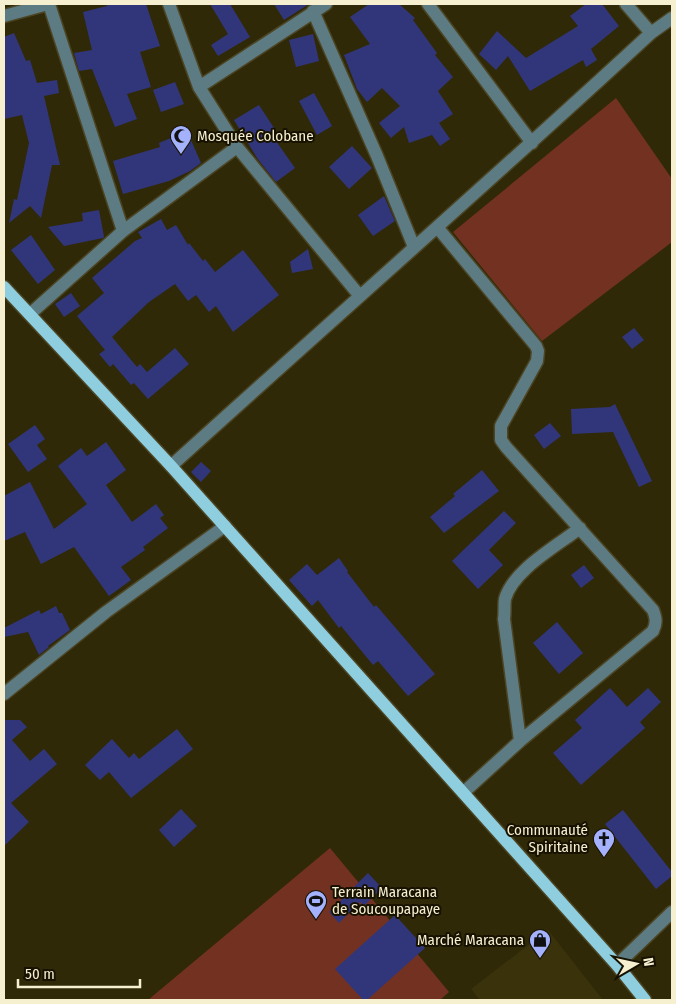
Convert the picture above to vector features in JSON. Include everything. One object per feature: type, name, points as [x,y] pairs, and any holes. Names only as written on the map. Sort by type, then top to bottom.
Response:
[{"type":"main road","points":[[4,287],[225,526],[464,792],[617,965],[645,1000]]},
{"type":"street","points":[[4,16],[49,4],[123,231]]},
{"type":"street","points":[[169,4],[199,87],[237,147],[360,295]]},
{"type":"street","points":[[199,87],[326,4]]},
{"type":"street","points":[[428,4],[532,143]]},
{"type":"street","points":[[626,4],[651,33]]},
{"type":"street","points":[[313,11],[377,156],[414,247]]},
{"type":"street","points":[[171,466],[532,143],[651,33],[672,18]]},
{"type":"street","points":[[30,314],[123,231],[237,147]]},
{"type":"street","points":[[437,227],[536,346],[538,351],[538,361],[501,426],[501,440],[653,610],[656,625],[653,631],[520,741],[464,792]]},
{"type":"street","points":[[4,694],[106,612],[225,526]]},
{"type":"street","points":[[520,741],[504,619],[505,599],[522,572],[580,528]]},
{"type":"street","points":[[617,965],[672,912]]},
{"type":"shaded area","points":[[616,98],[672,179],[672,242],[542,341],[453,232]]},
{"type":"shaded area","name":"Terrain Maracana de Soucoupapaye","points":[[330,848],[449,992],[440,1000],[148,1000]]},
{"type":"shaded area","name":"Marché Maracana","points":[[548,930],[603,1000],[480,1000],[471,989]]},
{"type":"building","points":[[107,4],[146,4],[160,46],[140,52],[151,87],[127,94],[137,119],[115,127],[92,69],[79,71],[74,53],[92,50],[83,12],[107,6]]},
{"type":"building","points":[[210,4],[230,4],[250,37],[218,56],[211,45],[228,34]]},
{"type":"building","points":[[274,4],[309,4],[284,20]]},
{"type":"building","points":[[369,4],[399,4],[415,18],[413,20],[437,53],[435,55],[453,77],[438,91],[453,114],[439,123],[450,139],[440,146],[432,135],[409,143],[404,127],[391,138],[379,123],[400,106],[382,88],[367,102],[357,89],[344,55],[370,44],[350,17]]},
{"type":"building","points":[[586,4],[602,4],[619,26],[591,49],[597,60],[586,67],[583,60],[530,91],[508,56],[496,70],[479,54],[497,31],[526,58],[578,26],[570,16]]},
{"type":"building","points":[[14,33],[26,61],[30,60],[37,83],[57,80],[59,93],[44,96],[60,165],[52,165],[41,218],[30,206],[9,223],[14,199],[17,200],[29,143],[22,115],[4,119],[4,37]]},
{"type":"building","points":[[313,34],[319,61],[296,67],[289,40]]},
{"type":"building","points":[[175,82],[184,104],[161,112],[153,90]]},
{"type":"building","points":[[314,93],[332,126],[317,135],[299,101]]},
{"type":"building","points":[[259,105],[276,131],[271,134],[295,168],[276,182],[257,158],[234,120]]},
{"type":"building","points":[[187,131],[201,163],[190,171],[169,181],[123,194],[113,161],[160,147],[159,143]]},
{"type":"building","points":[[352,146],[372,168],[349,189],[329,167]]},
{"type":"building","points":[[384,196],[395,221],[373,236],[358,215]]},
{"type":"building","points":[[99,210],[103,238],[64,246],[48,227],[83,221],[82,213]]},
{"type":"building","points":[[161,219],[167,230],[176,225],[188,245],[189,243],[203,261],[205,259],[215,272],[243,250],[279,295],[233,332],[216,306],[209,312],[196,295],[188,301],[175,284],[149,302],[112,337],[137,367],[140,364],[147,372],[175,348],[189,364],[148,399],[134,383],[131,385],[113,364],[110,367],[99,354],[105,350],[77,316],[104,293],[92,278],[135,241],[142,238],[138,232]]},
{"type":"building","points":[[31,235],[55,270],[38,284],[11,250]]},
{"type":"building","points":[[308,249],[313,269],[292,273],[290,262]]},
{"type":"building","points":[[71,293],[80,306],[64,317],[55,304]]},
{"type":"building","points":[[634,328],[644,340],[632,349],[622,337]]},
{"type":"building","points":[[615,404],[652,481],[639,487],[613,432],[572,434],[571,409],[610,407]]},
{"type":"building","points":[[550,423],[561,436],[544,449],[534,435]]},
{"type":"building","points":[[35,425],[45,439],[37,445],[47,459],[28,472],[8,444]]},
{"type":"building","points":[[106,442],[126,470],[106,485],[132,522],[156,504],[164,515],[160,518],[168,528],[143,547],[145,550],[121,567],[131,580],[109,596],[74,547],[41,564],[25,532],[4,541],[4,496],[30,482],[54,529],[87,504],[58,466],[81,448],[87,456]]},
{"type":"building","points":[[201,462],[211,471],[201,482],[191,472]]},
{"type":"building","points":[[482,470],[499,491],[444,533],[430,517],[455,496],[453,494]]},
{"type":"building","points":[[504,511],[516,523],[489,550],[503,565],[478,589],[452,561]]},
{"type":"building","points":[[339,558],[347,572],[374,607],[376,605],[435,674],[408,696],[378,661],[373,665],[341,626],[339,628],[318,600],[312,606],[289,580],[307,564],[317,575]]},
{"type":"building","points":[[584,565],[594,578],[581,588],[571,575]]},
{"type":"building","points":[[56,606],[59,613],[62,613],[70,630],[39,655],[28,632],[4,637],[4,628],[39,610],[41,614]]},
{"type":"building","points":[[557,622],[583,653],[559,674],[533,643]]},
{"type":"building","points":[[610,688],[627,707],[648,688],[661,702],[640,722],[645,728],[581,785],[553,753],[582,728],[575,720]]},
{"type":"building","points":[[4,720],[20,720],[27,727],[12,740],[30,761],[44,749],[57,764],[11,803],[29,822],[4,846]]},
{"type":"building","points":[[177,729],[193,749],[131,798],[109,772],[100,780],[85,765],[112,739],[129,758],[134,753],[139,759]]},
{"type":"building","points":[[181,809],[197,826],[174,847],[159,830]]},
{"type":"building","points":[[623,810],[672,872],[672,876],[656,889],[605,824]]},
{"type":"building","points":[[368,873],[382,888],[364,906],[360,902],[339,923],[329,912]]},
{"type":"building","points":[[395,915],[425,948],[367,1000],[363,1000],[335,969]]},
{"type":"place","name":"Mosquée Colobane","points":[[181,155]]},
{"type":"place","name":"Communauté Spiritaine","points":[[604,858]]},
{"type":"place","name":"Terrain Maracana de Soucoupapaye","points":[[316,920]]},
{"type":"place","name":"Marché Maracana","points":[[540,959]]}]
